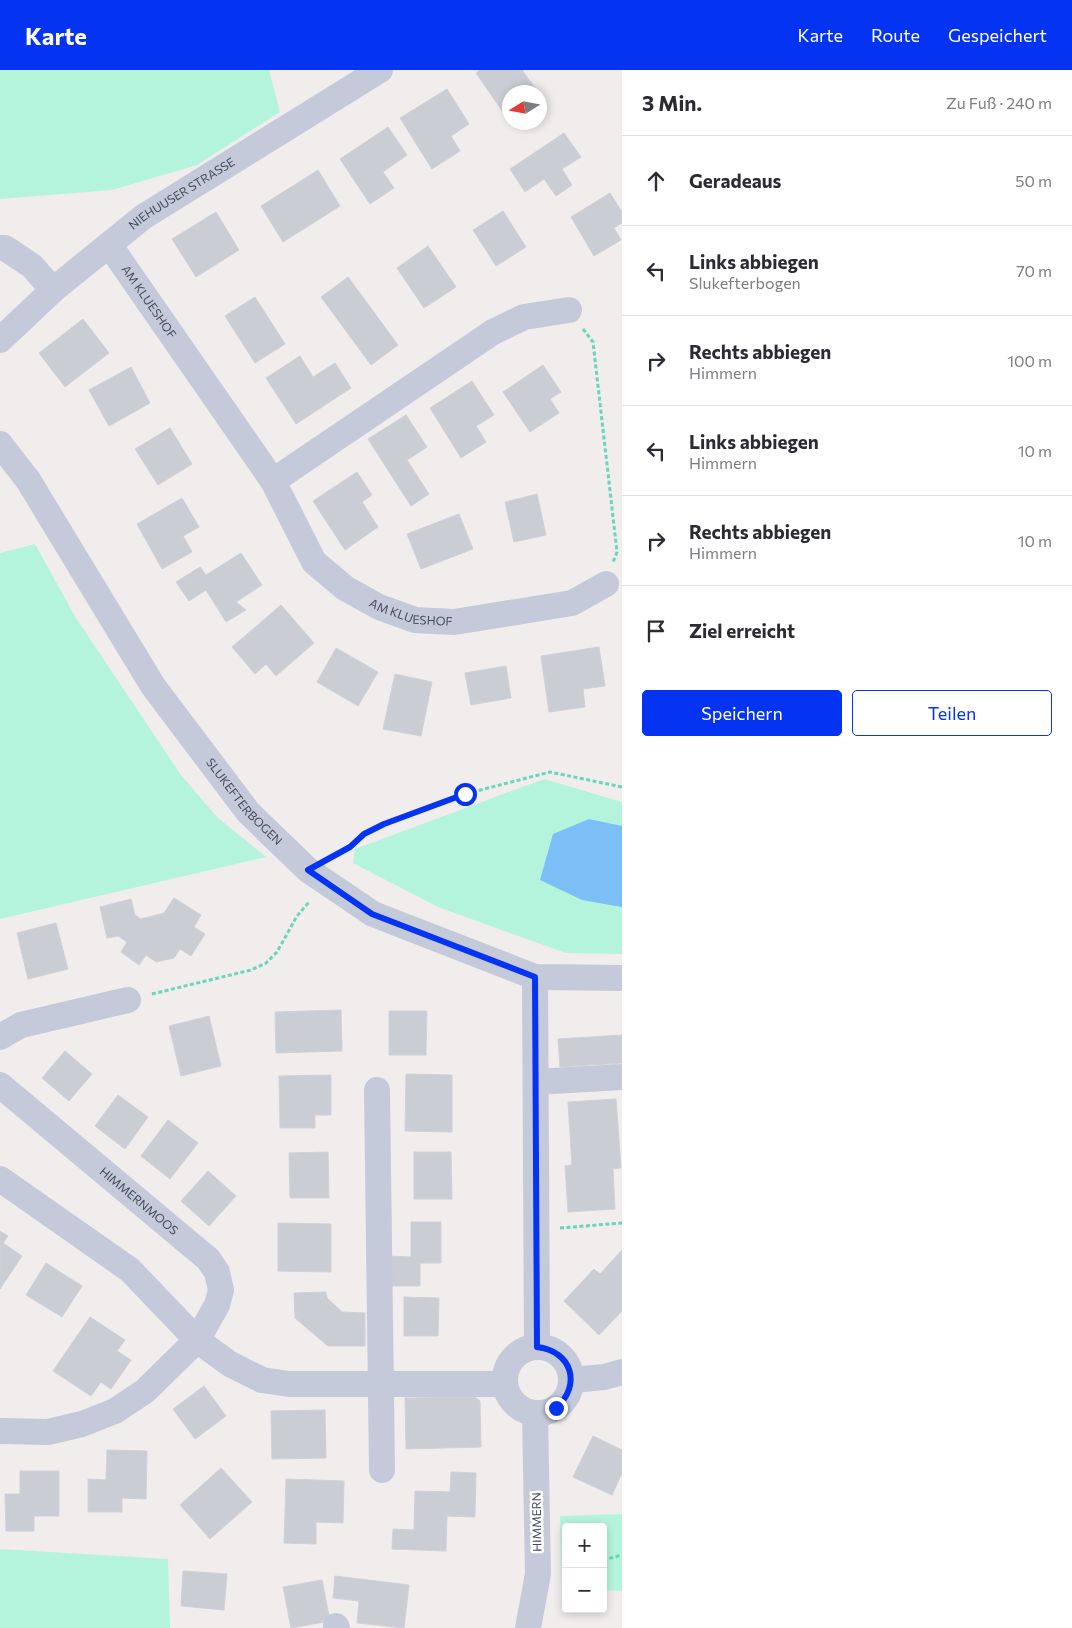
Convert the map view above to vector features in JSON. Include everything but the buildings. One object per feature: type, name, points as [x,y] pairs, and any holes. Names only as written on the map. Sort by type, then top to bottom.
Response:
[{"type":"street","name":"NIEHUUSER STRASSE","points":[[0,340],[53,290],[110,246],[143,217],[380,70]]},
{"type":"street","name":"AM KLUESHOF","points":[[110,246],[273,481],[314,562],[345,588],[379,607],[415,620],[454,622],[572,603],[606,584]]},
{"type":"street","points":[[0,248],[5,248],[32,266],[53,290]]},
{"type":"street","points":[[273,481],[492,332],[524,317],[569,310]]},
{"type":"street","name":"SLUKEFTERBOGEN","points":[[0,444],[28,480],[153,686],[248,812],[308,870],[372,914],[535,977],[622,978]]},
{"type":"street","points":[[535,977],[537,1347]]},
{"type":"street","points":[[0,1037],[21,1025],[128,1000]]},
{"type":"street","points":[[536,1082],[622,1077]]},
{"type":"street","name":"HIMMERNMOOS","points":[[0,1085],[208,1259],[217,1272],[221,1290],[217,1305],[196,1340],[145,1391],[115,1411],[82,1424],[48,1432],[0,1431]]},
{"type":"street","points":[[377,1090],[382,1470]]},
{"type":"street","points":[[0,1179],[130,1270],[196,1340],[230,1364],[262,1380],[289,1384],[504,1384]]},
{"type":"street","points":[[537,1347],[554,1351],[561,1356],[570,1371],[571,1380],[570,1391],[565,1401],[546,1413],[535,1414],[524,1411],[514,1405],[507,1395],[504,1373],[513,1358],[526,1349],[537,1347]]},
{"type":"street","points":[[571,1380],[604,1377],[622,1372]]},
{"type":"street","name":"HIMMERN","points":[[528,1628],[538,1574],[535,1414]]},
{"type":"path","points":[[569,310],[593,342],[616,552],[606,584]]},
{"type":"path","points":[[308,870],[350,847],[364,834],[384,824],[465,794],[550,772],[622,787]]},
{"type":"path","points":[[128,1000],[251,970],[266,963],[277,952],[298,916],[309,902]]},
{"type":"path","points":[[537,1228],[622,1223]]},
{"type":"path","points":[[607,1559],[622,1556]]},
{"type":"green space","points":[[0,70],[269,70],[280,112],[197,165],[112,190],[0,199]]},
{"type":"green space","points":[[35,544],[76,618],[181,775],[217,817],[266,857],[0,919],[0,553]]},
{"type":"green space","points":[[544,779],[622,802],[622,954],[566,953],[438,907],[353,863],[355,849]]},
{"type":"green space","points":[[622,1514],[622,1591],[607,1590],[607,1523],[562,1523],[562,1588],[560,1516]]},
{"type":"green space","points":[[0,1549],[168,1559],[170,1628],[0,1628]]},
{"type":"water","points":[[589,819],[622,826],[622,907],[582,900],[540,880],[553,834]]},
{"type":"route","points":[[465,794],[384,824],[364,834],[350,847],[308,870],[372,914],[535,977],[537,1347],[554,1351],[561,1356],[570,1371],[571,1380],[570,1391],[565,1401],[556,1408]]}]
